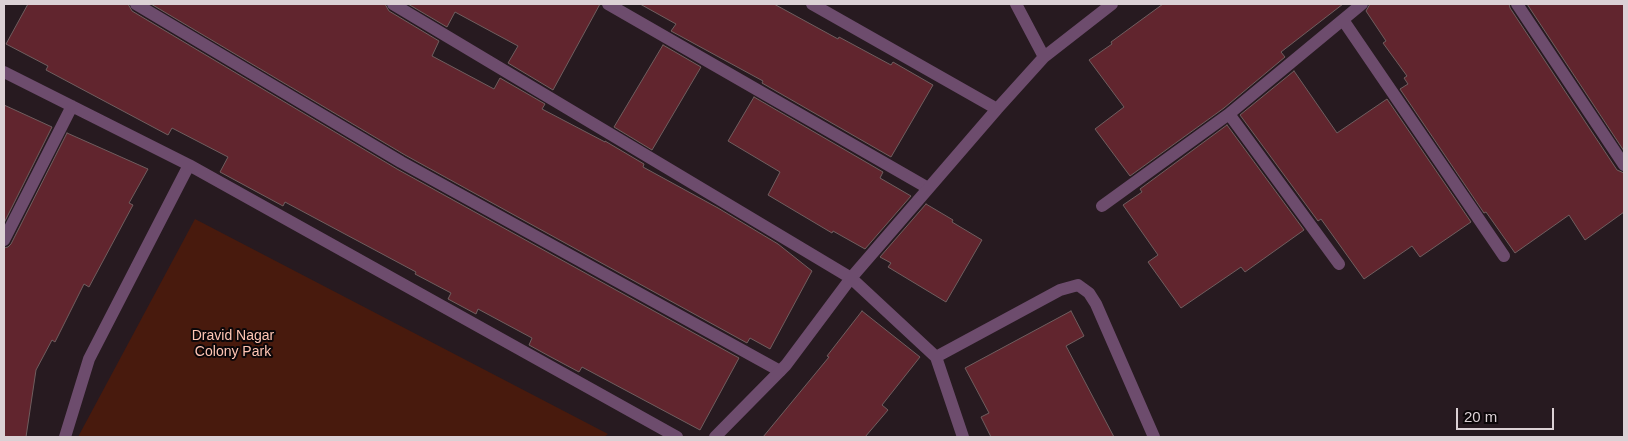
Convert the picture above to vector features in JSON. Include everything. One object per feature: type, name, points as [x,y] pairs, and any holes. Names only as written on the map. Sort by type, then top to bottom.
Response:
[{"type":"street","points":[[136,4],[401,162],[780,371]]},
{"type":"street","points":[[393,4],[851,278],[936,357],[963,437]]},
{"type":"street","points":[[608,4],[928,188]]},
{"type":"street","points":[[812,4],[997,109]]},
{"type":"street","points":[[1016,4],[1044,57]]},
{"type":"street","points":[[715,437],[780,371],[851,278],[1044,57],[1112,4]]},
{"type":"street","points":[[1102,206],[1229,114],[1362,4]]},
{"type":"street","points":[[1517,4],[1624,166]]},
{"type":"street","points":[[1343,20],[1504,256]]},
{"type":"street","points":[[4,72],[189,165],[677,437]]},
{"type":"street","points":[[4,240],[72,106]]},
{"type":"street","points":[[1229,114],[1339,264]]},
{"type":"street","points":[[65,437],[89,360],[189,165]]},
{"type":"street","points":[[936,357],[1060,290],[1078,285],[1089,293],[1096,304],[1154,437]]},
{"type":"green space","name":"Dravid Nagar Colony Park","points":[[195,219],[608,434],[604,437],[78,437]]},
{"type":"building","points":[[28,4],[128,4],[132,11],[397,169],[739,358],[700,430],[582,367],[579,372],[549,356],[529,345],[532,338],[478,309],[476,314],[448,299],[451,293],[415,274],[416,272],[285,202],[283,206],[220,172],[228,157],[172,128],[168,135],[46,70],[48,66],[6,44]]},
{"type":"building","points":[[151,4],[385,4],[389,11],[439,41],[432,56],[494,89],[500,78],[545,104],[542,109],[605,141],[644,164],[643,167],[718,208],[778,244],[812,271],[770,349],[750,338],[747,343],[405,155]]},
{"type":"building","points":[[408,4],[600,4],[553,90],[508,63],[518,46],[455,12],[447,27]]},
{"type":"building","points":[[640,4],[774,4],[891,65],[893,62],[933,85],[891,157],[762,83],[763,81],[671,31],[676,24]]},
{"type":"building","points":[[1163,4],[1343,4],[1281,52],[1285,57],[1224,108],[1130,176],[1095,129],[1124,107],[1089,60]]},
{"type":"building","points":[[1370,4],[1509,4],[1617,170],[1624,173],[1624,212],[1585,240],[1569,215],[1515,253],[1486,212],[1484,213],[1400,89],[1408,84],[1404,78],[1407,76],[1383,43],[1386,41],[1366,11]]},
{"type":"building","points":[[1527,4],[1624,4],[1624,151]]},
{"type":"building","points":[[663,45],[701,67],[652,150],[614,127]]},
{"type":"building","points":[[1294,71],[1337,133],[1387,99],[1471,222],[1420,257],[1412,246],[1364,279],[1321,219],[1318,221],[1240,115]]},
{"type":"building","points":[[754,97],[883,172],[880,178],[911,196],[865,249],[833,231],[832,233],[768,195],[780,172],[728,141]]},
{"type":"building","points":[[4,105],[52,127],[4,223]]},
{"type":"building","points":[[1227,125],[1304,230],[1245,272],[1241,267],[1181,308],[1148,262],[1158,255],[1123,205],[1142,192],[1140,189]]},
{"type":"building","points":[[67,133],[148,169],[129,203],[133,205],[89,287],[84,284],[55,342],[52,340],[36,370],[26,437],[4,437],[4,248],[11,244]]},
{"type":"building","points":[[926,204],[982,240],[946,302],[888,267],[891,263],[880,257]]},
{"type":"building","points":[[862,311],[920,357],[882,405],[888,410],[865,437],[763,437],[829,357],[827,356]]},
{"type":"building","points":[[1071,311],[1084,336],[1066,346],[1114,437],[991,437],[981,417],[989,413],[965,368]]}]
